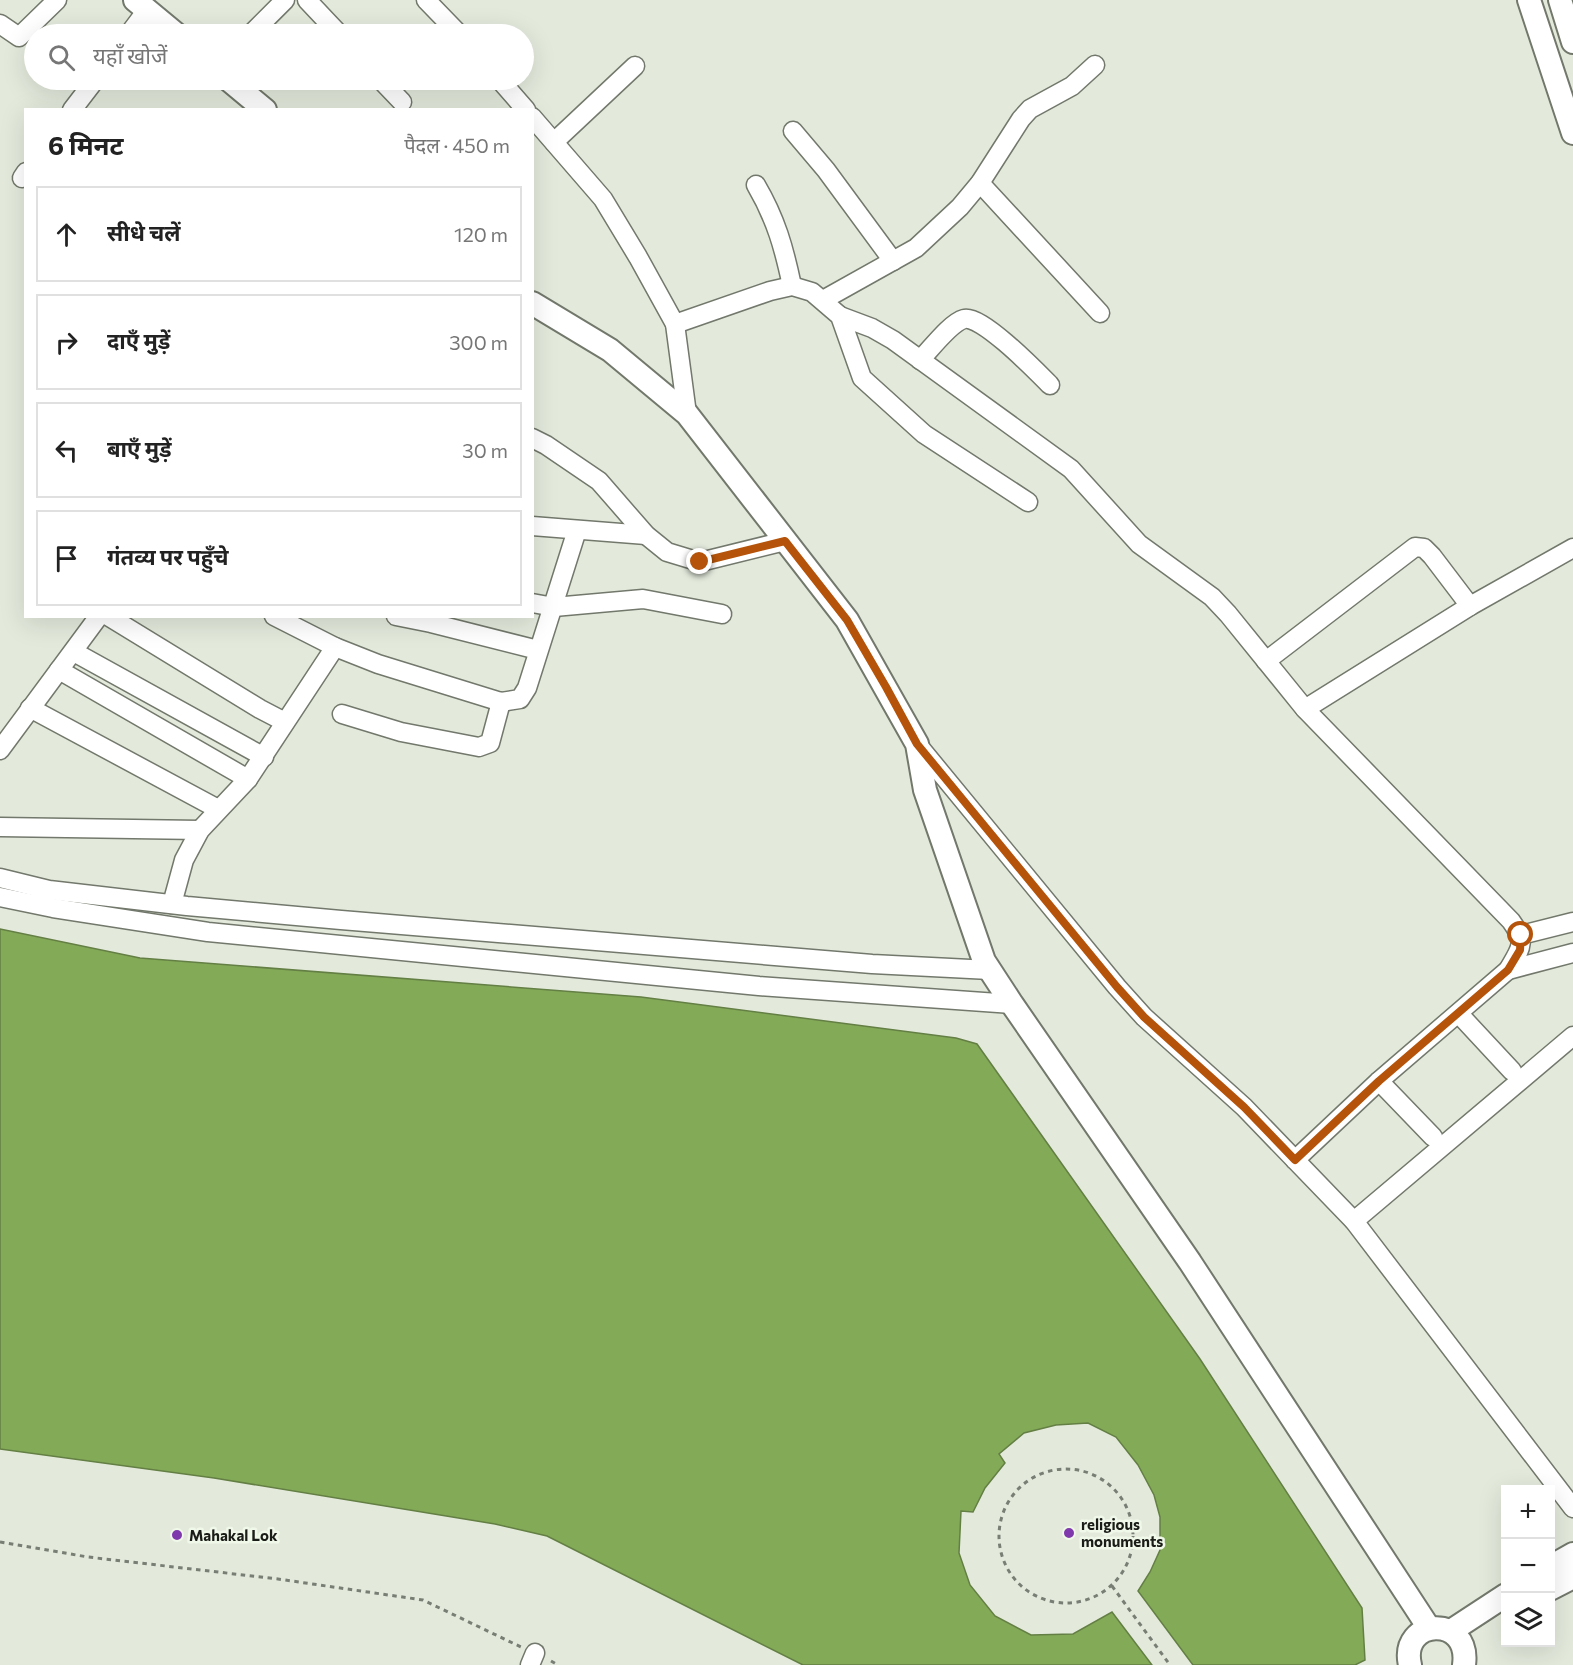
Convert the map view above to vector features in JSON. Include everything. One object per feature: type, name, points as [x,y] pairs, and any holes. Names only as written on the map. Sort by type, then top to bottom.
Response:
[{"type":"street","points":[[32,24],[57,0]]},
{"type":"street","points":[[261,24],[285,0]]},
{"type":"street","points":[[307,0],[330,24]]},
{"type":"street","points":[[426,0],[449,24]]},
{"type":"street","points":[[1529,0],[1573,133]]},
{"type":"street","points":[[1560,0],[1573,42]]},
{"type":"street","points":[[133,24],[141,5],[164,24]]},
{"type":"street","points":[[0,24],[19,37],[24,32]]},
{"type":"street","points":[[823,300],[916,248],[960,207],[981,183],[1021,119],[1030,109],[1072,86],[1095,65]]},
{"type":"street","points":[[554,142],[635,66]]},
{"type":"street","points":[[77,108],[89,90]]},
{"type":"street","points":[[241,90],[263,108]]},
{"type":"street","points":[[391,90],[402,102]]},
{"type":"street","points":[[508,90],[523,108]]},
{"type":"street","points":[[534,120],[603,200],[639,257],[675,324],[687,414]]},
{"type":"street","points":[[793,131],[826,170],[893,261]]},
{"type":"street","points":[[981,183],[1100,312]]},
{"type":"street","points":[[756,186],[768,206],[782,240],[792,286]]},
{"type":"street","points":[[675,324],[770,291],[792,286],[812,292],[840,316],[872,328],[893,340],[1071,469],[1139,544],[1212,597],[1305,709],[1511,921],[1521,935],[1520,950],[1508,970],[1379,1081],[1295,1160]]},
{"type":"street","points":[[534,304],[610,350],[687,414],[847,620],[917,744],[1144,1017],[1244,1107],[1354,1221],[1573,1508]]},
{"type":"street","points":[[840,316],[862,378],[924,434],[1028,502]]},
{"type":"street","points":[[920,360],[952,326],[964,318],[972,319],[987,327],[1050,385]]},
{"type":"street","points":[[534,439],[599,481],[646,535],[667,552],[700,562],[785,541]]},
{"type":"street","points":[[534,526],[646,535]]},
{"type":"street","points":[[278,618],[335,647],[378,664],[501,702],[520,699],[527,688],[578,530]]},
{"type":"street","points":[[1266,661],[1415,547],[1424,548],[1432,556],[1470,606]]},
{"type":"street","points":[[1305,709],[1470,606],[1573,548]]},
{"type":"street","points":[[534,603],[554,607],[643,598],[722,614]]},
{"type":"street","points":[[0,750],[98,618]]},
{"type":"street","points":[[111,618],[285,722]]},
{"type":"street","points":[[406,618],[538,650]]},
{"type":"street","points":[[172,904],[184,860],[200,830],[248,779],[335,647]]},
{"type":"street","points":[[74,652],[264,757]]},
{"type":"street","points":[[59,670],[248,779]]},
{"type":"street","points":[[342,714],[401,732],[478,747],[490,743],[501,702]]},
{"type":"street","points":[[30,708],[218,809]]},
{"type":"street","points":[[917,744],[926,790],[984,961],[1446,1633],[1466,1654],[1464,1665]]},
{"type":"street","points":[[0,827],[200,830]]},
{"type":"street","points":[[0,878],[49,890],[172,904],[860,963],[990,970]]},
{"type":"street","points":[[0,897],[53,908],[208,932],[759,986],[1012,1004]]},
{"type":"street","points":[[1521,935],[1573,922]]},
{"type":"street","points":[[384,949],[388,924]]},
{"type":"street","points":[[1508,970],[1573,953]]},
{"type":"street","points":[[1459,1014],[1512,1071]]},
{"type":"street","points":[[1354,1221],[1573,1036]]},
{"type":"street","points":[[1379,1081],[1433,1137]]},
{"type":"street","points":[[1555,1565],[1573,1554]]},
{"type":"street","points":[[1555,1587],[1573,1577]]},
{"type":"street","points":[[1446,1633],[1501,1598]]},
{"type":"street","points":[[1410,1665],[1408,1658],[1410,1647],[1415,1638],[1446,1633],[1501,1616]]},
{"type":"path","points":[[1076,1469],[1098,1477],[1117,1491],[1132,1522],[1133,1545],[1126,1568],[1112,1586],[1101,1594],[1080,1602],[1056,1603],[1034,1596],[1016,1581],[1001,1552],[999,1529],[1006,1506],[1030,1479],[1052,1470],[1076,1469]]},
{"type":"path","points":[[0,1542],[88,1557],[278,1579],[423,1600],[532,1659],[558,1665]]},
{"type":"path","points":[[1112,1586],[1170,1665]]},
{"type":"shaded area","points":[[0,929],[140,958],[641,997],[956,1038],[977,1044],[1200,1359],[1362,1608],[1365,1660],[1355,1665],[1193,1665],[1138,1591],[1160,1550],[1160,1517],[1154,1495],[1138,1465],[1116,1437],[1088,1423],[1056,1425],[1024,1433],[999,1454],[1005,1463],[985,1488],[973,1512],[961,1511],[959,1553],[970,1585],[995,1616],[1031,1635],[1073,1634],[1112,1612],[1152,1665],[803,1665],[547,1536],[495,1524],[214,1478],[0,1449]]},
{"type":"place","name":"religious monuments","points":[[1069,1533]]},
{"type":"place","name":"Mahakal Lok","points":[[177,1535]]},
{"type":"route","points":[[700,562],[785,541],[847,620],[917,744],[1117,987],[1144,1017],[1244,1107],[1295,1160],[1379,1081],[1508,970],[1520,950],[1521,935]]}]
